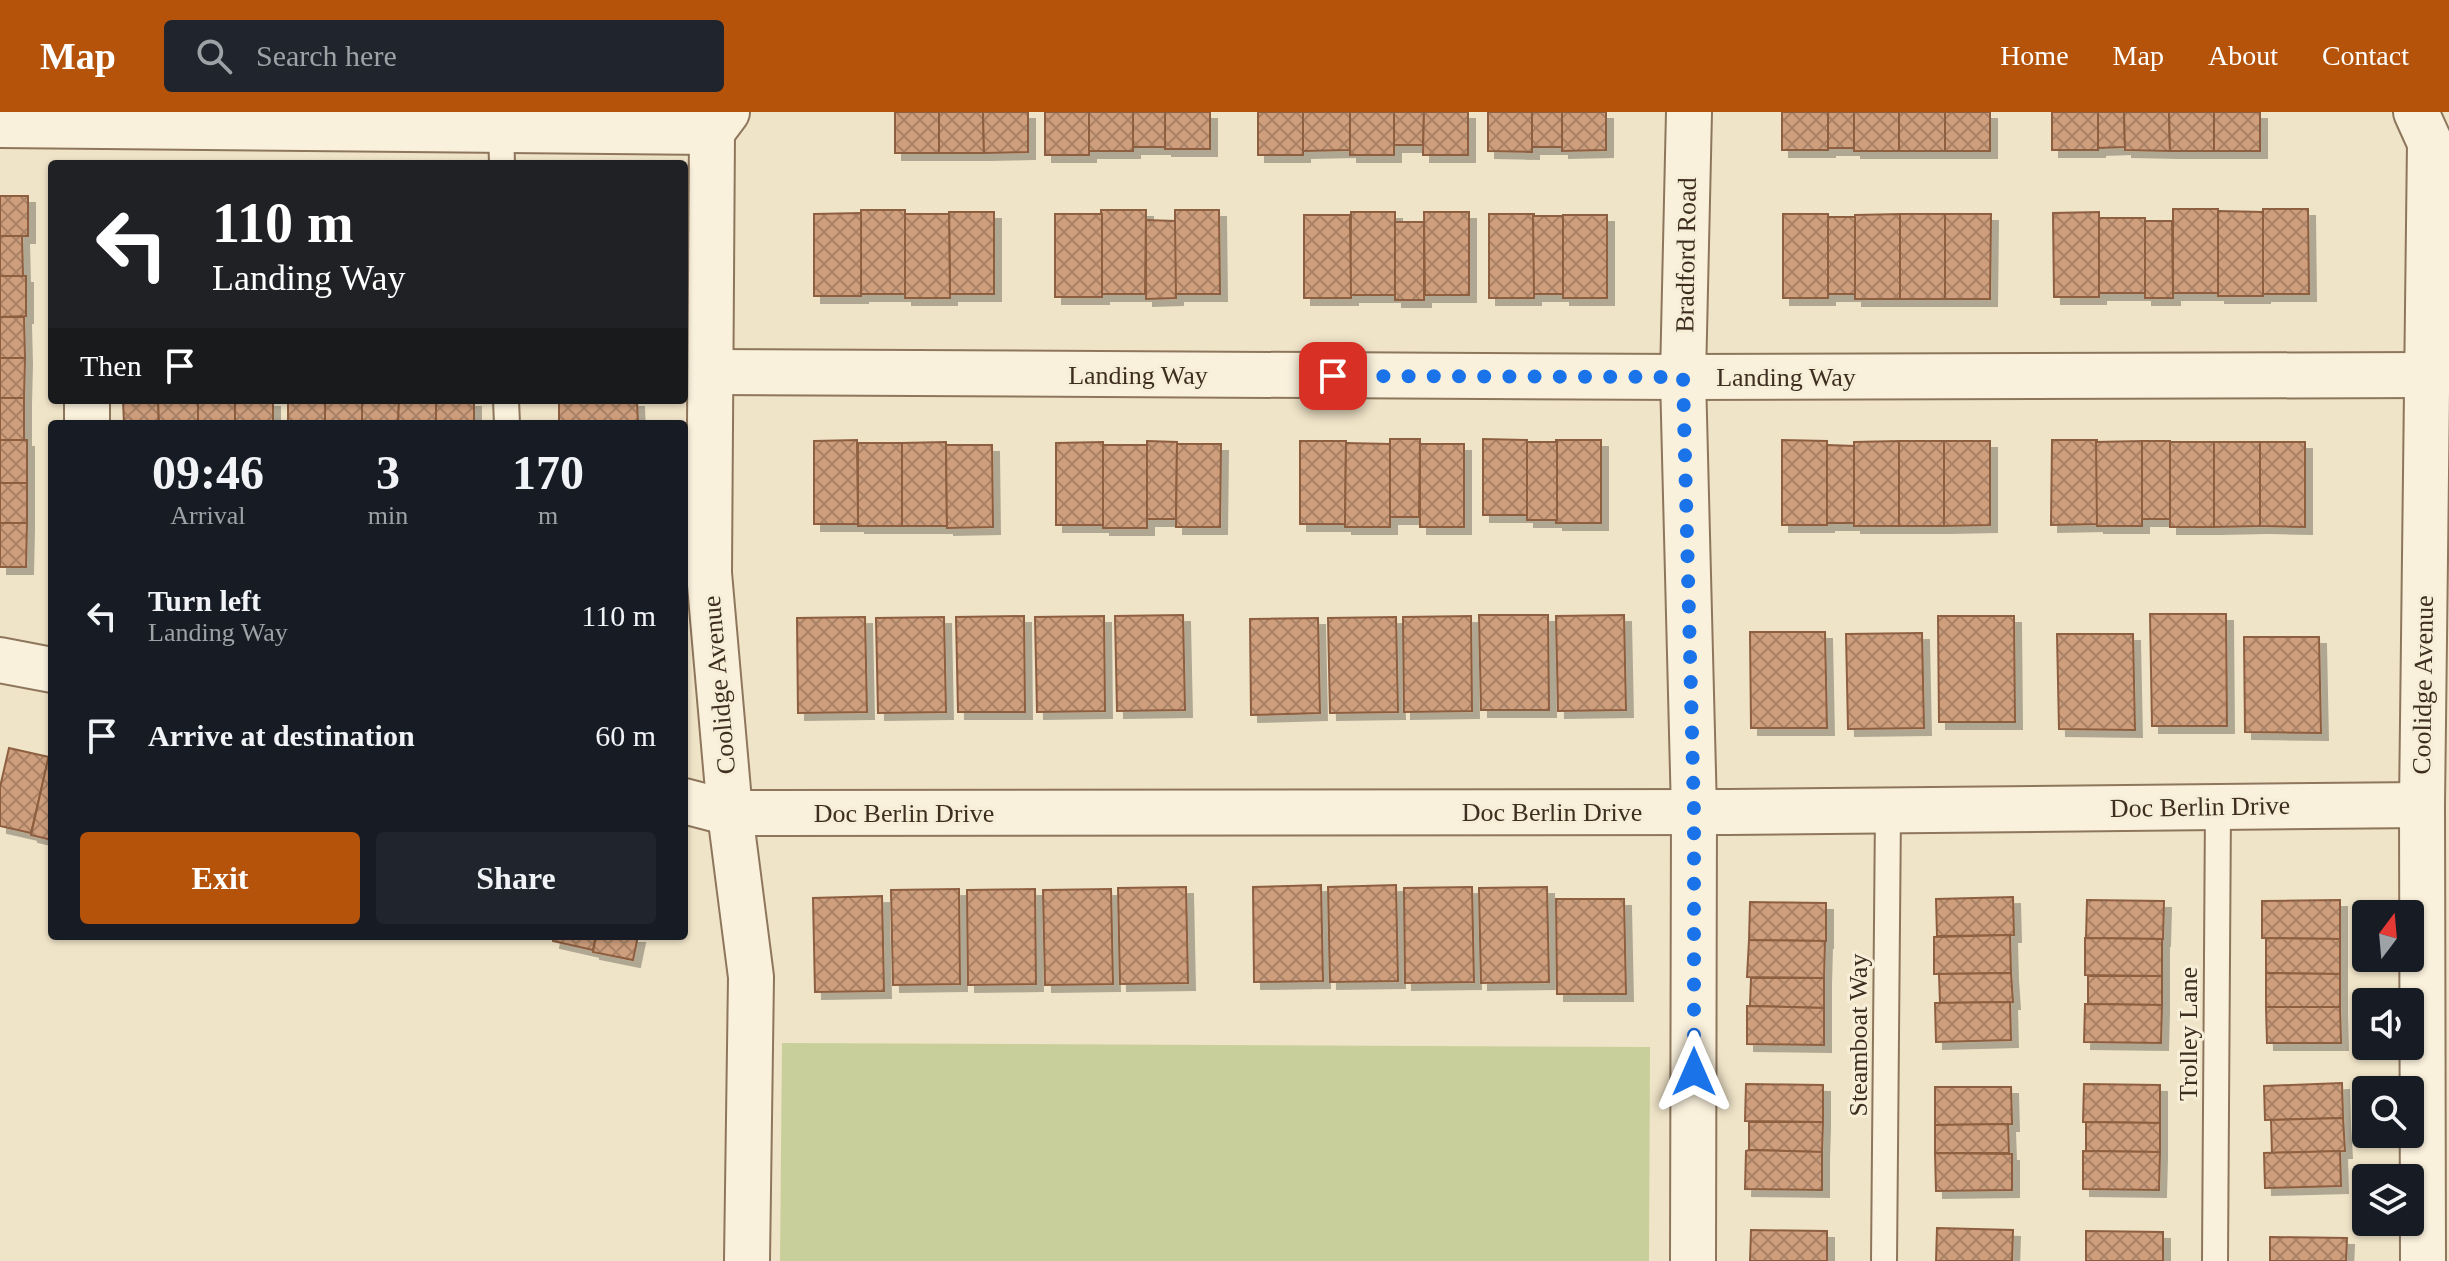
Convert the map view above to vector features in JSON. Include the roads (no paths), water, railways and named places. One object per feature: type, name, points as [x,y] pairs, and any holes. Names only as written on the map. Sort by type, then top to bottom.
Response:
[{"type":"street","name":"Bradford Road","points":[[1689,112],[1683,377],[1694,812],[1693,1261]]},
{"type":"street","name":"Coolidge Avenue","points":[[2416,112],[2430,143],[2422,805],[2423,1261]]},
{"type":"street","name":"Coolidge Avenue","points":[[720,122],[713,372],[696,572],[751,977],[747,1261]]},
{"type":"street","points":[[0,125],[88,146],[502,147],[720,122]]},
{"type":"street","name":"Landing Way","points":[[713,372],[1683,377],[2427,375]]},
{"type":"street","points":[[0,660],[48,669]]},
{"type":"street","name":"Doc Berlin Drive","points":[[688,802],[730,813],[1694,812],[2422,805]]},
{"type":"lane","name":"Trolley Lane","points":[[2215,1261],[2218,807]]},
{"type":"lane","name":"Steamboat Way","points":[[1884,1261],[1888,810]]}]
